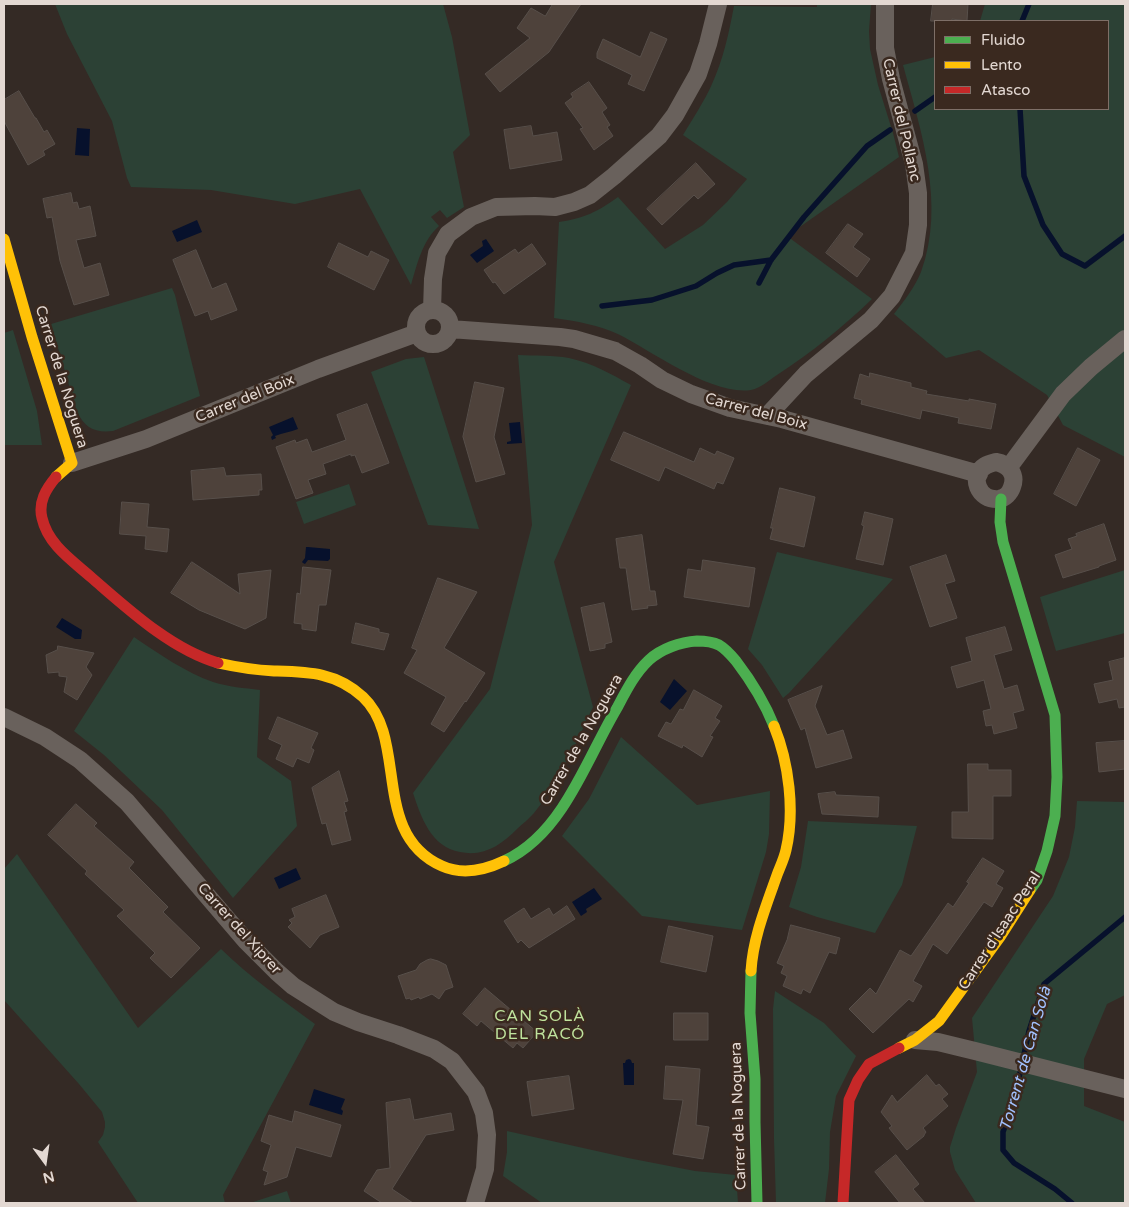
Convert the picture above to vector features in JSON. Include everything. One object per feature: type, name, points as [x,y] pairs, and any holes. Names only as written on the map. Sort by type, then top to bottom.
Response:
[{"type":"street","points":[[432,310],[433,279],[437,252],[448,234],[471,217],[496,207],[555,207],[590,195],[659,136],[675,115],[698,74],[718,4]]},
{"type":"street","name":"Carrer del Pollanc","points":[[767,416],[806,374],[871,320],[892,296],[914,253],[918,225],[918,193],[914,164],[891,79],[885,48],[885,4]]},
{"type":"street","name":"Carrer de la Noguera","points":[[4,239],[32,337],[72,463],[60,473],[46,491],[41,508],[43,524],[55,544],[130,612],[198,657],[234,666],[327,675],[364,698],[376,712],[381,725],[393,791],[403,824],[410,839],[436,863],[449,868],[468,871],[484,869],[499,864],[529,844],[545,830],[559,813],[571,793],[612,715],[636,677],[649,660],[661,651],[680,644],[696,641],[711,642],[725,648],[745,671],[766,706],[776,733],[789,781],[788,830],[785,852],[755,939],[751,970],[750,1010],[755,1072],[757,1203]]},
{"type":"street","points":[[438,310],[448,317],[450,329],[445,339],[440,343],[434,344],[424,342],[420,338],[417,333],[416,323],[418,318],[427,311],[438,310]]},
{"type":"street","name":"Carrer del Boix","points":[[450,329],[560,336],[615,351],[662,380],[692,394],[730,408],[767,416],[979,474]]},
{"type":"street","name":"Carrer del Boix","points":[[72,463],[146,439],[318,369],[417,333]]},
{"type":"street","points":[[1009,467],[1063,394],[1091,367],[1125,339]]},
{"type":"street","points":[[996,462],[1009,467],[1014,481],[1007,495],[1001,499],[986,498],[979,490],[977,482],[984,466],[996,462]]},
{"type":"street","name":"Carrer d'Isaac Peral","points":[[843,1203],[849,1100],[858,1080],[869,1064],[915,1040],[939,1020],[1000,937],[1037,880],[1047,851],[1055,816],[1057,776],[1055,715],[1002,542],[1000,522],[1001,499]]},
{"type":"street","name":"Carrer del Xiprer","points":[[4,717],[45,737],[80,760],[127,802],[246,941],[293,986],[334,1012],[428,1046],[452,1061],[476,1092],[484,1114],[487,1135],[485,1169],[475,1203]]},
{"type":"street","points":[[915,1040],[938,1042],[1125,1089]]},
{"type":"green space","points":[[55,4],[443,4],[452,37],[470,135],[453,152],[464,207],[447,218],[440,210],[431,217],[439,226],[424,246],[411,285],[360,189],[295,204],[211,190],[131,187],[112,121],[67,34]]},
{"type":"green space","points":[[817,4],[871,4],[870,49],[878,85],[899,157],[787,236],[872,299],[814,349],[765,384],[751,390],[736,390],[702,380],[620,335],[587,324],[554,318],[559,222],[590,214],[618,197],[665,249],[703,225],[747,179],[683,135],[706,97],[716,75],[734,6],[817,7]]},
{"type":"green space","points":[[985,4],[1125,4],[1125,457],[1063,425],[1047,395],[979,350],[946,358],[894,314],[919,278],[928,246],[931,220],[928,168],[917,116],[903,65],[934,57],[934,110],[1109,110],[1109,20],[980,20]]},
{"type":"green space","points":[[172,288],[200,396],[113,431],[101,431],[87,426],[77,412],[51,324]]},
{"type":"green space","points":[[13,330],[37,411],[42,445],[4,445],[4,333]]},
{"type":"green space","points":[[518,355],[557,356],[577,360],[601,369],[631,385],[554,562],[593,707],[560,775],[534,813],[498,845],[477,853],[469,853],[450,849],[434,837],[424,821],[413,793],[490,689],[532,525]]},
{"type":"green space","points":[[424,357],[479,529],[428,525],[371,372],[406,359]]},
{"type":"green space","points":[[349,484],[356,505],[304,524],[296,502]]},
{"type":"green space","points":[[777,552],[893,579],[783,698],[762,665],[748,649]]},
{"type":"green space","points":[[1125,570],[1125,633],[1056,651],[1040,597]]},
{"type":"green space","points":[[134,637],[172,662],[203,678],[225,685],[260,690],[257,757],[291,781],[297,826],[233,898],[162,810],[104,755],[74,731]]},
{"type":"green space","points":[[621,737],[697,805],[770,791],[769,834],[766,852],[742,930],[642,916],[562,836],[589,799]]},
{"type":"green space","points":[[1077,801],[1125,802],[1125,995],[1107,1004],[1084,1059],[1084,1106],[1125,1122],[1125,1203],[976,1203],[955,1170],[950,1152],[956,1128],[977,1072],[972,1018],[1053,896],[1069,857],[1075,827]]},
{"type":"green space","points":[[808,821],[917,826],[902,885],[875,933],[789,907],[801,867]]},
{"type":"green space","points":[[17,854],[138,1028],[221,949],[255,979],[315,1024],[223,1195],[225,1203],[138,1203],[98,1142],[103,1135],[105,1127],[102,1112],[4,1000],[4,869]]},
{"type":"green space","points":[[775,991],[824,1023],[856,1056],[836,1096],[830,1132],[829,1169],[825,1203],[776,1203],[773,1009]]},
{"type":"green space","points":[[507,1131],[695,1171],[736,1175],[738,1203],[542,1203],[503,1176],[507,1152]]},
{"type":"green space","points":[[287,1191],[291,1203],[250,1203]]},
{"type":"water","points":[[77,128],[90,129],[89,156],[75,155]]},
{"type":"water","points":[[197,220],[202,232],[177,242],[172,231]]},
{"type":"water","points":[[486,239],[494,251],[477,263],[470,255],[483,246],[482,241]]},
{"type":"water","points":[[293,417],[298,429],[275,436],[276,438],[272,440],[271,437],[273,435],[269,427]]},
{"type":"water","points":[[520,422],[522,443],[507,444],[507,442],[511,441],[509,423]]},
{"type":"water","points":[[306,547],[330,549],[330,559],[328,561],[308,560],[305,564],[302,562],[305,558]]},
{"type":"water","points":[[62,618],[82,630],[81,639],[75,639],[56,627]]},
{"type":"water","points":[[674,679],[687,691],[670,710],[660,702]]},
{"type":"water","points":[[296,868],[301,879],[279,889],[274,878]]},
{"type":"water","points":[[594,888],[602,899],[586,909],[587,912],[581,916],[572,902]]},
{"type":"water","points":[[629,1059],[634,1063],[634,1085],[624,1085],[623,1063]]},
{"type":"water","points":[[314,1089],[345,1099],[341,1109],[343,1111],[342,1115],[309,1105]]},
{"type":"building","points":[[553,4],[581,4],[549,52],[500,92],[485,74],[530,38],[517,28],[531,8],[545,16]]},
{"type":"building","points":[[933,4],[968,4],[967,20],[931,21]]},
{"type":"building","points":[[651,32],[667,39],[644,91],[628,84],[632,75],[597,58],[597,53],[603,39],[640,57]]},
{"type":"building","points":[[589,82],[607,108],[602,112],[610,125],[607,127],[613,136],[594,150],[580,129],[583,128],[565,103],[573,97],[571,94]]},
{"type":"building","points":[[19,91],[44,132],[47,130],[55,144],[43,151],[45,155],[28,165],[4,121],[4,100]]},
{"type":"building","points":[[531,126],[533,136],[557,132],[562,160],[510,169],[504,130]]},
{"type":"building","points":[[696,163],[715,184],[698,199],[694,195],[662,225],[647,209]]},
{"type":"building","points":[[71,193],[73,203],[77,202],[79,209],[90,206],[96,236],[76,240],[84,268],[100,263],[109,295],[74,305],[60,261],[52,217],[47,218],[43,199]]},
{"type":"building","points":[[848,224],[863,234],[853,247],[870,259],[857,277],[826,253]]},
{"type":"building","points":[[339,243],[368,257],[371,251],[389,260],[374,290],[328,267]]},
{"type":"building","points":[[532,244],[546,264],[504,294],[484,270],[515,249],[518,253]]},
{"type":"building","points":[[196,250],[212,289],[226,283],[237,310],[211,320],[208,311],[195,316],[173,260]]},
{"type":"building","points":[[870,373],[911,383],[911,387],[927,391],[926,394],[996,404],[991,429],[958,423],[959,418],[922,410],[920,419],[861,404],[862,400],[854,398],[860,374],[869,377]]},
{"type":"building","points":[[475,382],[504,388],[494,437],[505,474],[476,482],[463,437]]},
{"type":"building","points":[[367,404],[389,463],[362,473],[355,455],[351,456],[351,454],[323,464],[326,474],[308,480],[313,493],[296,499],[276,447],[295,440],[296,443],[307,439],[312,452],[346,440],[337,415]]},
{"type":"building","points":[[624,432],[694,462],[700,448],[715,455],[717,451],[734,458],[723,484],[717,482],[714,489],[665,467],[659,481],[611,460]]},
{"type":"building","points":[[1078,448],[1100,460],[1076,506],[1054,494]]},
{"type":"building","points":[[224,468],[226,476],[261,474],[262,490],[259,490],[259,495],[193,500],[191,471]]},
{"type":"building","points":[[780,488],[815,497],[804,547],[770,539]]},
{"type":"building","points":[[122,502],[149,504],[147,527],[169,529],[167,552],[145,549],[146,536],[120,534]]},
{"type":"building","points":[[865,512],[893,519],[883,565],[856,559],[864,526],[862,525]]},
{"type":"building","points":[[1104,524],[1116,560],[1063,578],[1055,555],[1072,549],[1068,539],[1077,536],[1076,534]]},
{"type":"building","points":[[642,535],[650,591],[655,591],[657,605],[632,610],[626,568],[620,568],[616,539]]},
{"type":"building","points":[[946,555],[955,581],[945,584],[957,618],[930,627],[910,567]]},
{"type":"building","points":[[703,560],[755,568],[749,607],[684,597],[688,569],[701,571]]},
{"type":"building","points":[[192,562],[240,594],[238,574],[271,570],[266,618],[245,629],[199,610],[171,593]]},
{"type":"building","points":[[303,567],[331,570],[326,605],[319,605],[316,631],[302,629],[302,624],[294,623],[297,593],[300,594]]},
{"type":"building","points":[[438,578],[477,592],[444,648],[485,673],[444,732],[431,724],[446,697],[404,673],[417,650],[412,648]]},
{"type":"building","points":[[604,603],[612,642],[605,644],[605,648],[590,651],[581,608]]},
{"type":"building","points":[[356,623],[379,629],[379,632],[389,634],[384,650],[352,643]]},
{"type":"building","points":[[1005,627],[1012,650],[994,655],[1004,689],[1017,685],[1024,710],[1013,713],[1017,728],[994,734],[992,725],[986,726],[983,711],[991,709],[984,680],[957,688],[951,667],[972,661],[966,638]]},
{"type":"building","points":[[58,646],[94,653],[86,667],[92,675],[77,700],[64,692],[67,677],[59,676],[59,672],[48,673],[46,655],[57,650]]},
{"type":"building","points":[[1125,658],[1125,707],[1119,708],[1117,699],[1099,703],[1094,684],[1113,680],[1109,662]]},
{"type":"building","points":[[822,686],[815,706],[827,735],[843,730],[852,758],[816,768],[805,728],[801,730],[788,700]]},
{"type":"building","points":[[694,690],[722,706],[715,718],[720,721],[710,736],[713,737],[702,757],[683,745],[682,748],[658,736],[666,722],[671,724],[680,709],[683,710]]},
{"type":"building","points":[[278,717],[318,733],[311,748],[314,750],[309,763],[297,758],[293,767],[276,759],[282,745],[269,739]]},
{"type":"building","points":[[1125,741],[1125,769],[1099,772],[1096,743]]},
{"type":"building","points":[[968,764],[988,764],[988,770],[1011,770],[1011,796],[993,796],[993,839],[952,838],[952,812],[968,812]]},
{"type":"building","points":[[339,771],[348,801],[344,802],[347,811],[344,812],[351,840],[332,845],[326,823],[322,824],[312,788]]},
{"type":"building","points":[[835,792],[836,795],[879,797],[878,817],[822,814],[818,794]]},
{"type":"building","points":[[76,804],[97,823],[94,826],[134,862],[129,868],[168,907],[163,912],[200,948],[171,978],[150,958],[155,953],[117,916],[124,910],[85,874],[87,871],[48,835]]},
{"type":"building","points":[[983,858],[1004,871],[996,884],[1003,888],[992,907],[984,902],[947,954],[933,944],[913,981],[922,986],[913,1002],[909,999],[873,1033],[849,1009],[870,988],[876,994],[900,950],[911,956],[948,903],[953,907]]},
{"type":"building","points":[[326,895],[339,927],[320,935],[310,948],[288,927],[292,923],[289,920],[295,917],[292,909]]},
{"type":"building","points":[[567,906],[575,919],[529,948],[521,940],[518,943],[504,921],[524,908],[531,919],[549,908],[553,915]]},
{"type":"building","points":[[791,925],[840,938],[836,954],[829,952],[810,993],[803,989],[801,994],[783,986],[787,976],[781,973],[784,966],[777,963]]},
{"type":"building","points":[[669,926],[713,936],[706,972],[661,962]]},
{"type":"building","points":[[431,959],[446,965],[453,987],[445,990],[439,999],[432,994],[420,999],[419,997],[411,1000],[410,998],[406,999],[398,976],[416,970],[420,964]]},
{"type":"building","points":[[485,988],[537,1032],[523,1048],[517,1043],[513,1048],[481,1021],[477,1026],[463,1014]]},
{"type":"building","points":[[674,1013],[708,1013],[708,1040],[674,1040]]},
{"type":"building","points":[[666,1066],[700,1069],[696,1125],[709,1127],[703,1159],[673,1154],[683,1100],[664,1099]]},
{"type":"building","points":[[927,1075],[936,1086],[939,1084],[948,1094],[942,1099],[948,1106],[923,1128],[926,1132],[924,1136],[907,1150],[889,1128],[892,1126],[881,1112],[892,1095],[897,1102]]},
{"type":"building","points":[[569,1076],[574,1109],[532,1116],[527,1082]]},
{"type":"building","points":[[410,1099],[414,1120],[451,1113],[454,1130],[426,1135],[392,1189],[413,1203],[382,1203],[364,1191],[377,1170],[390,1168],[386,1103]]},
{"type":"building","points":[[295,1111],[341,1125],[331,1157],[296,1147],[287,1177],[264,1185],[268,1172],[263,1170],[271,1145],[261,1141],[269,1115],[292,1122]]},
{"type":"building","points":[[896,1155],[919,1184],[913,1189],[925,1203],[900,1203],[875,1172]]},
{"type":"waterway","name":"Torrent de Can Solà","points":[[1022,20],[1029,4]]},
{"type":"waterway","points":[[915,111],[934,98]]},
{"type":"waterway","name":"Torrent de Can Solà","points":[[1020,110],[1024,176],[1043,225],[1062,254],[1085,266],[1125,236]]},
{"type":"waterway","points":[[759,283],[771,260],[804,217],[867,146],[890,130]]},
{"type":"waterway","points":[[602,306],[652,300],[696,286],[734,265],[771,260]]},
{"type":"waterway","name":"Torrent de Can Solà","points":[[1072,1203],[1055,1189],[1014,1163],[1003,1150],[1003,1132],[1014,1101],[1029,1031],[1044,984],[1125,917]]},
{"type":"traffic: fast","points":[[1001,499],[1000,522],[1003,542],[1055,715],[1057,777],[1055,816],[1047,851],[1037,880],[1030,890]]},
{"type":"traffic: fast","points":[[504,861],[529,845],[556,816],[577,784],[631,682],[649,660],[665,649],[697,641],[712,642],[722,647],[736,661],[752,684],[774,726]]},
{"type":"traffic: fast","points":[[751,971],[750,1013],[755,1079],[757,1203]]},
{"type":"traffic: slow","points":[[4,239],[32,337],[72,463],[56,477]]},
{"type":"traffic: slow","points":[[218,663],[253,669],[321,675],[332,678],[353,689],[363,697],[377,715],[385,737],[397,810],[406,832],[420,851],[442,866],[465,871],[489,867],[504,861]]},
{"type":"traffic: slow","points":[[751,971],[757,934],[784,857],[789,835],[790,803],[787,771],[774,726]]},
{"type":"traffic: slow","points":[[899,1048],[915,1040],[939,1021],[1000,937],[1030,890]]},
{"type":"traffic: jam","points":[[56,477],[49,486],[41,507],[45,528],[55,544],[151,627],[184,648],[218,663]]},
{"type":"traffic: jam","points":[[843,1203],[849,1100],[858,1080],[869,1064],[899,1048]]},
{"type":"district","name":"CAN SOLÀ DEL RACÓ","points":[[540,1026]]}]
